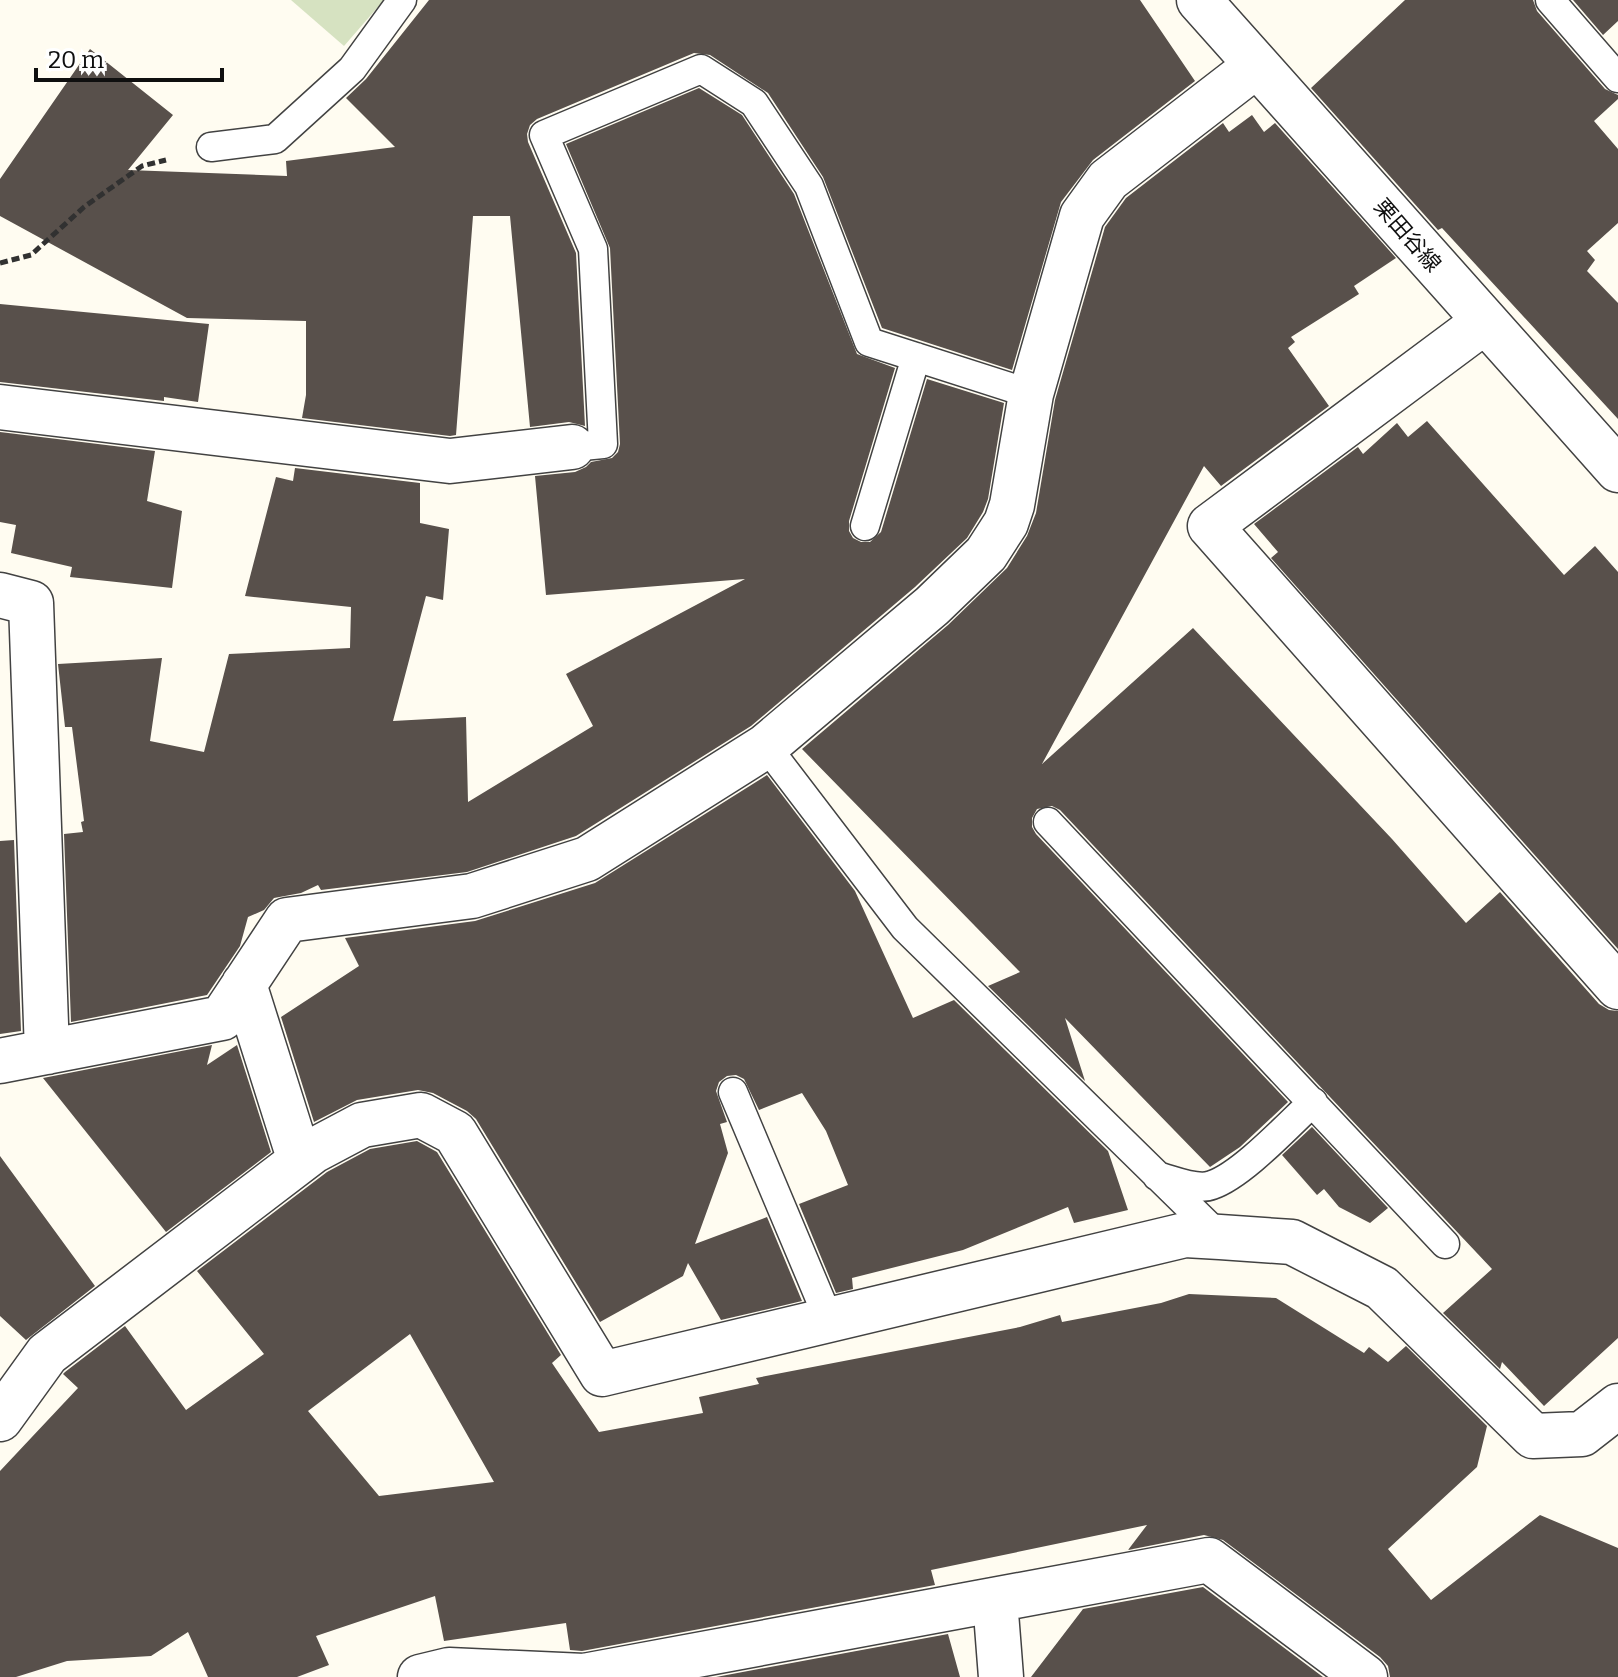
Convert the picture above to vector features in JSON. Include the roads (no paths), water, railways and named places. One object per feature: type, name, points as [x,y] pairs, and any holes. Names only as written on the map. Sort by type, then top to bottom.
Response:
[{"type":"street","name":"栗田谷線","points":[[1199,0],[1618,470]]},
{"type":"street","points":[[0,1061],[222,1018],[287,920],[472,896],[587,859],[766,746],[932,606],[986,554],[1006,523],[1012,505],[1031,394],[1082,216],[1108,180],[1257,65]]},
{"type":"street","points":[[1484,322],[1210,526],[1618,987]]},
{"type":"street","points":[[0,407],[450,461],[572,447]]},
{"type":"street","points":[[0,595],[31,603],[47,1052]]},
{"type":"street","points":[[244,984],[300,1161]]},
{"type":"street","points":[[0,1419],[47,1354],[313,1151],[362,1125],[421,1115],[455,1133],[602,1374],[1185,1235],[1292,1242],[1382,1288],[1533,1436],[1582,1434],[1618,1406]]},
{"type":"street","points":[[420,1677],[449,1670],[584,1676],[1209,1560],[1365,1677]]},
{"type":"street","points":[[995,1600],[1001,1677]]},
{"type":"lane","points":[[211,147],[275,139],[352,69],[402,0]]},
{"type":"lane","points":[[1550,0],[1618,78]]},
{"type":"lane","points":[[572,447],[603,444],[593,249],[544,135],[701,69],[754,103],[809,186],[869,342],[1031,394]]},
{"type":"lane","points":[[865,526],[916,357]]},
{"type":"lane","points":[[766,746],[905,928],[1220,1237]]},
{"type":"lane","points":[[1048,822],[1445,1244]]},
{"type":"lane","points":[[733,1092],[829,1320]]},
{"type":"lane","points":[[1157,1176],[1210,1186],[1235,1172],[1313,1102]]}]
